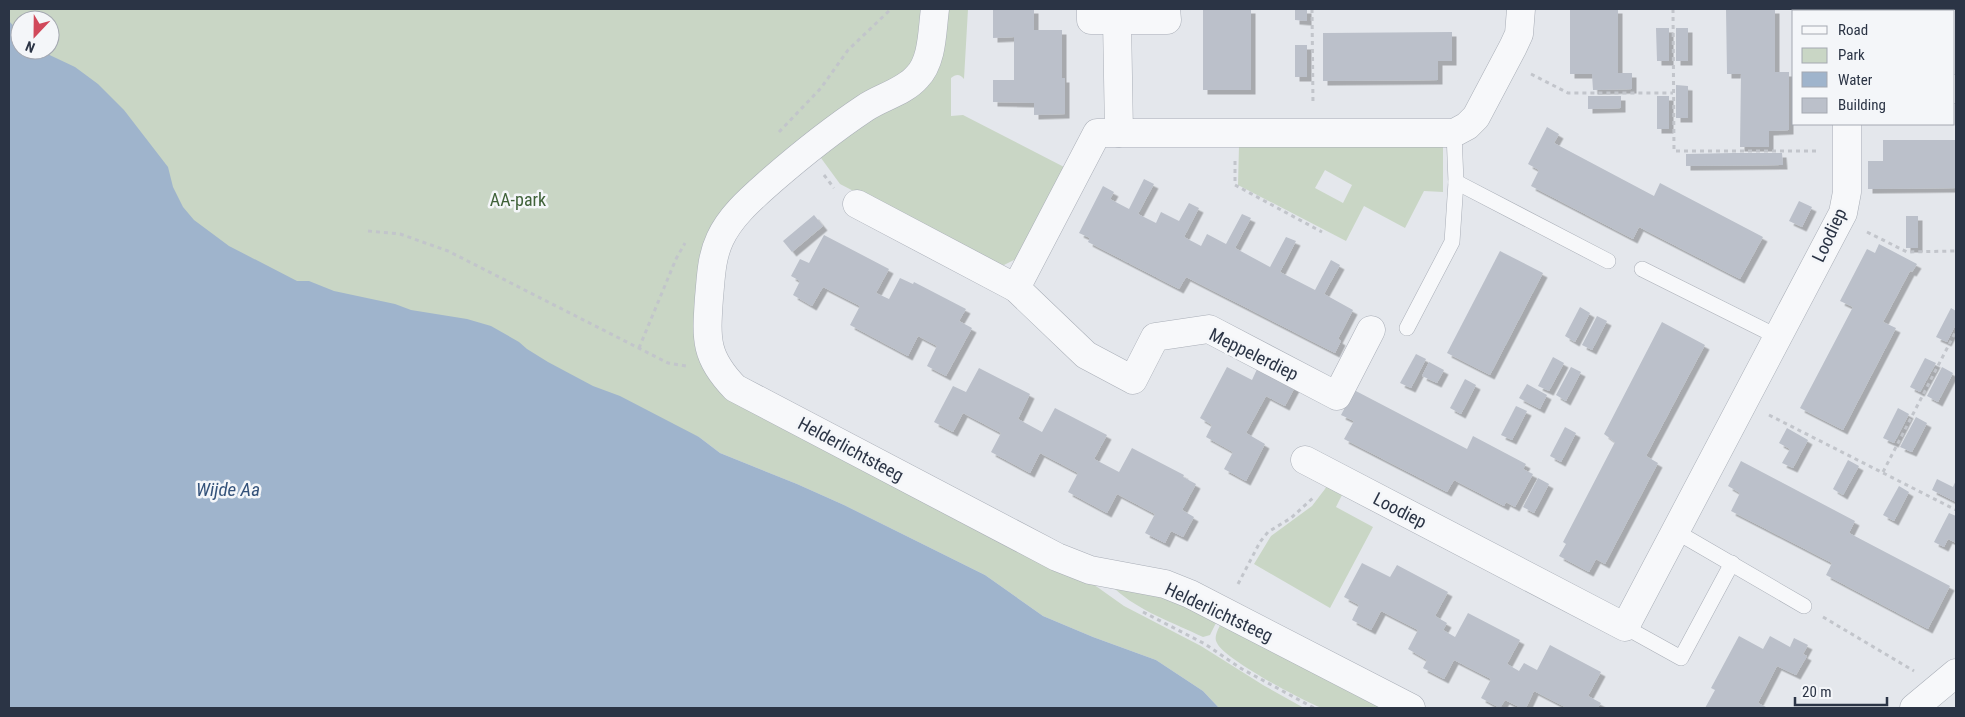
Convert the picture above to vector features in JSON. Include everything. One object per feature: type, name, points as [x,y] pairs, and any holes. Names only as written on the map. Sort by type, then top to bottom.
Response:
[{"type":"street","name":"Helderlichtsteeg","points":[[935,9],[928,54],[925,66],[918,77],[866,107],[806,151],[745,204],[720,238],[715,252],[709,296],[708,340],[712,359],[722,375],[735,388],[1073,564],[1099,572],[1165,584],[1190,594],[1411,708]]},
{"type":"street","points":[[1091,9],[1091,20],[1167,20],[1166,9]]},
{"type":"street","points":[[1016,288],[1096,133],[1454,132],[1467,126],[1476,117],[1506,62],[1519,34],[1521,9]]},
{"type":"street","points":[[1117,20],[1119,133]]},
{"type":"street","name":"Loodiep","points":[[1304,460],[1625,627],[1840,218],[1847,192],[1847,125]]},
{"type":"street","name":"Meppelerdiep","points":[[857,204],[1016,288],[1086,355],[1133,380],[1155,337],[1209,329],[1337,396],[1370,330]]},
{"type":"street","points":[[1914,708],[1948,680]]},
{"type":"lane","points":[[1407,328],[1452,242],[1456,182],[1454,132]]},
{"type":"lane","points":[[1456,182],[1608,261]]},
{"type":"lane","points":[[1642,269],[1778,337]]},
{"type":"lane","points":[[1676,531],[1732,562],[1804,606]]},
{"type":"lane","name":"Loodiep","points":[[1625,627],[1681,658],[1732,562]]},
{"type":"path","points":[[1312,9],[1313,132]]},
{"type":"path","points":[[1672,9],[1674,151],[1847,150]]},
{"type":"path","points":[[1506,62],[1568,93],[1673,93]]},
{"type":"path","points":[[1234,133],[1235,185],[1322,232]]},
{"type":"path","points":[[806,151],[835,189],[857,204]]},
{"type":"path","points":[[1840,218],[1906,252],[1956,251]]},
{"type":"path","points":[[368,231],[400,234],[448,251],[668,363],[683,366],[701,365],[712,359]]},
{"type":"path","points":[[1882,472],[1956,331]]},
{"type":"path","points":[[1744,402],[1956,510]]},
{"type":"path","points":[[1208,646],[1260,542],[1268,532],[1291,518],[1310,502],[1329,474]]},
{"type":"path","points":[[1804,606],[1948,680]]},
{"type":"path","points":[[1135,608],[1208,646],[1242,669],[1314,708]]},
{"type":"green space","name":"AA-park","points":[[9,9],[927,9],[917,61],[726,209],[702,355],[1093,584],[1124,606],[1201,646],[1304,708],[1219,708],[1203,691],[1156,660],[1043,616],[985,575],[844,505],[720,453],[699,437],[233,289],[34,60],[60,60],[60,10],[10,10],[9,34]]},
{"type":"green space","points":[[943,9],[968,9],[964,79],[958,75],[951,78],[951,116],[963,115],[1066,168],[1018,258],[1004,265],[992,263],[840,184],[821,158],[821,151],[892,103]]},
{"type":"green space","points":[[1443,145],[1443,192],[1424,191],[1405,228],[1364,206],[1346,241],[1238,185],[1239,146]],"holes":[[[1325,170],[1352,185],[1343,203],[1315,188]]]},
{"type":"green space","points":[[1329,481],[1345,489],[1336,507],[1373,527],[1330,608],[1254,564],[1271,536],[1312,506]]},
{"type":"green space","points":[[1143,588],[1218,619],[1210,635],[1203,637],[1157,616],[1124,597],[1115,589]]},
{"type":"green space","points":[[1222,621],[1387,708],[1327,709],[1282,689],[1248,669],[1223,650],[1216,641],[1217,632]]},
{"type":"water","name":"Wijde Aa","points":[[9,21],[10,60],[60,60],[75,67],[98,84],[124,110],[168,167],[173,187],[183,207],[194,220],[229,246],[297,281],[309,281],[334,291],[395,304],[411,310],[467,319],[491,326],[548,362],[593,386],[620,396],[699,437],[720,453],[844,505],[985,575],[1043,616],[1156,660],[1203,691],[1219,708],[9,708]]},
{"type":"building","points":[[993,9],[1034,9],[1034,30],[1062,30],[1062,78],[1065,78],[1065,114],[1034,115],[1034,103],[993,102],[993,80],[1014,80],[1014,37],[993,38]]},
{"type":"building","points":[[1203,9],[1251,9],[1251,90],[1203,90]]},
{"type":"building","points":[[1295,9],[1307,9],[1307,21],[1295,20]]},
{"type":"building","points":[[1570,9],[1618,9],[1618,73],[1632,73],[1632,89],[1593,90],[1592,74],[1570,74]]},
{"type":"building","points":[[1726,9],[1775,9],[1775,72],[1789,72],[1789,130],[1769,131],[1769,147],[1740,147],[1741,74],[1727,74]]},
{"type":"building","points":[[1894,9],[1942,9],[1942,10]]},
{"type":"building","points":[[1656,28],[1669,28],[1669,61],[1657,61]]},
{"type":"building","points":[[1676,28],[1688,28],[1688,61],[1676,61]]},
{"type":"building","points":[[1452,32],[1452,61],[1438,61],[1438,80],[1323,81],[1323,33]]},
{"type":"building","points":[[1295,45],[1307,45],[1307,77],[1295,77]]},
{"type":"building","points":[[1676,85],[1688,86],[1688,118],[1676,118]]},
{"type":"building","points":[[1588,96],[1621,96],[1621,108],[1588,109]]},
{"type":"building","points":[[1657,96],[1669,96],[1669,129],[1657,129]]},
{"type":"building","points":[[1547,127],[1559,134],[1554,143],[1654,196],[1660,183],[1763,237],[1740,279],[1639,227],[1633,239],[1531,186],[1539,170],[1528,164]]},
{"type":"building","points":[[1883,140],[1956,140],[1956,188],[1868,189],[1868,161],[1883,161]]},
{"type":"building","points":[[1782,153],[1783,165],[1686,166],[1686,154]]},
{"type":"building","points":[[1144,179],[1154,184],[1138,214],[1156,223],[1161,212],[1179,221],[1189,203],[1199,208],[1184,237],[1201,246],[1207,234],[1226,244],[1242,214],[1251,218],[1235,248],[1270,267],[1286,237],[1296,241],[1280,272],[1315,290],[1331,260],[1340,265],[1324,294],[1353,310],[1338,339],[1341,341],[1335,353],[1186,277],[1179,289],[1088,242],[1090,238],[1079,233],[1103,186],[1114,192],[1110,199],[1129,209]]},
{"type":"building","points":[[1799,201],[1812,207],[1802,227],[1789,221]]},
{"type":"building","points":[[814,215],[823,226],[792,252],[783,241]]},
{"type":"building","points":[[1906,216],[1918,216],[1918,248],[1906,248]]},
{"type":"building","points":[[824,235],[889,269],[876,293],[889,299],[900,278],[913,284],[914,282],[966,309],[959,321],[972,328],[946,376],[927,366],[937,346],[918,336],[908,356],[850,325],[860,306],[823,287],[812,306],[793,295],[800,281],[791,276],[800,259],[809,263]]},
{"type":"building","points":[[1879,244],[1917,264],[1912,272],[1910,271],[1883,322],[1896,328],[1843,430],[1800,408],[1853,307],[1840,301],[1867,249],[1875,253]]},
{"type":"building","points":[[1500,251],[1543,273],[1490,375],[1447,353]]},
{"type":"building","points":[[1580,307],[1590,313],[1575,342],[1565,336]]},
{"type":"building","points":[[1951,308],[1956,311],[1956,324],[1947,342],[1936,337]]},
{"type":"building","points":[[1597,316],[1607,321],[1592,350],[1582,345]]},
{"type":"building","points":[[1662,322],[1705,345],[1646,456],[1658,463],[1605,564],[1596,559],[1589,572],[1559,556],[1566,544],[1563,542],[1615,442],[1604,434]]},
{"type":"building","points":[[1416,354],[1426,359],[1411,388],[1400,383]]},
{"type":"building","points":[[1553,357],[1564,363],[1549,391],[1538,386]]},
{"type":"building","points":[[1925,358],[1936,363],[1920,392],[1910,387]]},
{"type":"building","points":[[1429,362],[1444,370],[1437,383],[1422,376]]},
{"type":"building","points":[[1227,367],[1252,380],[1258,367],[1295,387],[1285,406],[1266,396],[1246,433],[1265,444],[1246,481],[1224,469],[1233,452],[1206,437],[1212,425],[1200,418]]},
{"type":"building","points":[[1571,367],[1581,372],[1566,401],[1556,395]]},
{"type":"building","points":[[1942,367],[1953,373],[1938,402],[1927,396]]},
{"type":"building","points":[[979,368],[1030,394],[1018,419],[1042,432],[1055,408],[1107,435],[1094,459],[1119,472],[1132,448],[1184,475],[1183,477],[1196,484],[1182,510],[1194,517],[1183,537],[1171,531],[1165,543],[1145,533],[1155,514],[1117,494],[1107,513],[1068,492],[1078,473],[1040,453],[1030,473],[991,452],[1001,433],[963,413],[953,432],[934,422],[953,386],[966,392]]},
{"type":"building","points":[[1465,379],[1476,385],[1461,414],[1450,408]]},
{"type":"building","points":[[1527,384],[1547,395],[1540,409],[1519,398]]},
{"type":"building","points":[[1354,390],[1467,449],[1473,436],[1526,464],[1523,469],[1533,474],[1515,507],[1506,502],[1504,506],[1454,480],[1447,492],[1344,439],[1354,421],[1341,415]]},
{"type":"building","points":[[1516,406],[1527,411],[1512,440],[1501,435]]},
{"type":"building","points":[[1898,408],[1909,414],[1894,443],[1883,438]]},
{"type":"building","points":[[1916,417],[1927,423],[1912,452],[1900,447]]},
{"type":"building","points":[[1565,427],[1576,433],[1561,462],[1550,456]]},
{"type":"building","points":[[1787,428],[1808,440],[1793,468],[1782,463],[1790,449],[1779,443]]},
{"type":"building","points":[[1848,460],[1859,466],[1843,495],[1833,489]]},
{"type":"building","points":[[1741,461],[1855,521],[1849,533],[1950,586],[1928,629],[1826,575],[1832,563],[1731,511],[1740,493],[1728,486]]},
{"type":"building","points":[[1538,478],[1549,484],[1534,513],[1523,507]]},
{"type":"building","points":[[1937,479],[1953,487],[1956,480],[1956,502],[1932,490]]},
{"type":"building","points":[[1899,486],[1909,492],[1894,521],[1883,515]]},
{"type":"building","points":[[1949,513],[1956,516],[1956,543],[1948,539],[1944,547],[1934,542]]},
{"type":"building","points":[[1362,563],[1390,577],[1397,565],[1448,592],[1435,616],[1447,623],[1443,630],[1455,637],[1468,613],[1520,640],[1507,664],[1519,671],[1524,663],[1537,670],[1550,645],[1601,672],[1588,696],[1601,703],[1598,708],[1567,708],[1534,691],[1526,708],[1521,708],[1505,700],[1500,708],[1481,698],[1491,679],[1454,660],[1444,679],[1423,668],[1427,660],[1408,649],[1418,630],[1381,611],[1371,630],[1352,620],[1359,605],[1344,597]]},
{"type":"building","points":[[1739,636],[1763,649],[1770,636],[1790,647],[1794,638],[1808,645],[1803,654],[1807,656],[1796,675],[1777,666],[1758,703],[1768,708],[1705,708],[1715,690],[1711,688]]}]
